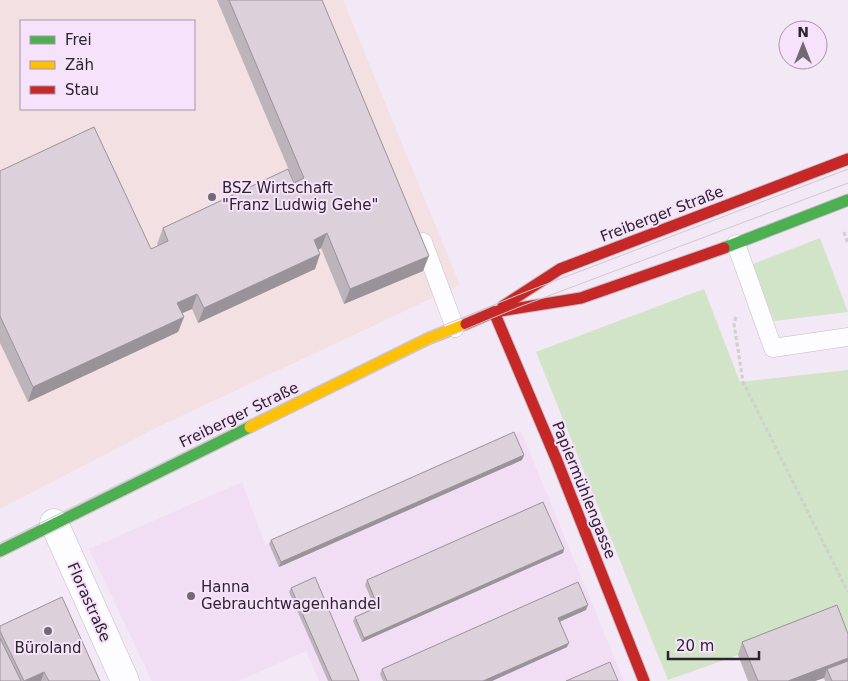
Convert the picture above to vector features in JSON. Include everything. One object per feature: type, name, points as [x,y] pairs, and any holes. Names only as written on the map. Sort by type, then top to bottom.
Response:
[{"type":"street","name":"Freiberger Straße","points":[[0,551],[351,375],[494,312],[560,269],[848,159]]},
{"type":"street","name":"Freiberger Straße","points":[[494,312],[581,298],[736,244],[848,200]]},
{"type":"street","name":"Papiermühlengasse","points":[[494,312],[557,460],[644,681]]},
{"type":"street","name":"Florastraße","points":[[54,523],[125,681]]},
{"type":"lane","points":[[423,242],[454,328]]},
{"type":"lane","points":[[736,244],[773,348],[848,337]]},
{"type":"path","points":[[754,295],[744,301],[737,312],[734,324],[744,382],[848,592]]},
{"type":"shaded area","name":"BSZ Wirtschaft \"Franz Ludwig Gehe\"","points":[[0,0],[343,0],[460,285],[158,427],[0,509]]},
{"type":"shaded area","points":[[521,431],[624,681],[319,681],[306,651],[239,681],[152,681],[89,549],[242,482],[265,545]]},
{"type":"green space","points":[[820,238],[848,312],[774,321],[753,264]]},
{"type":"green space","points":[[704,289],[740,382],[848,370],[848,658],[738,655],[668,680],[536,352]]},
{"type":"building","points":[[229,0],[322,0],[429,256],[350,289],[327,233],[314,240],[320,254],[204,308],[197,294],[177,303],[184,317],[33,387],[0,316],[0,171],[94,127],[151,249],[168,241],[163,228],[288,169],[294,183],[304,178]]},
{"type":"building","points":[[514,432],[524,455],[281,562],[271,540]]},
{"type":"building","points":[[543,502],[564,549],[364,638],[355,617],[378,607],[367,580]]},
{"type":"building","points":[[315,577],[359,681],[332,681],[291,588]]},
{"type":"building","points":[[578,582],[588,605],[558,618],[569,643],[483,681],[387,681],[382,669]]},
{"type":"building","points":[[62,597],[100,681],[49,681],[44,672],[24,681],[0,631],[0,626]]},
{"type":"building","points":[[837,605],[848,634],[848,658],[788,681],[758,681],[742,642]]},
{"type":"building","points":[[0,638],[21,681],[0,681]]},
{"type":"building","points":[[848,661],[848,681],[832,681],[827,669]]},
{"type":"building","points":[[610,662],[618,681],[566,681]]},
{"type":"tram line","points":[[0,543],[427,332],[523,293],[848,169]]},
{"type":"tram line","points":[[0,558],[430,344],[519,307],[848,183]]},
{"type":"traffic: fast","points":[[724,248],[848,200]]},
{"type":"traffic: fast","points":[[0,551],[250,427]]},
{"type":"traffic: slow","points":[[250,427],[428,339],[466,324]]},
{"type":"traffic: jam","points":[[503,306],[560,269],[848,159]]},
{"type":"traffic: jam","points":[[466,324],[494,312],[581,298],[724,248]]},
{"type":"traffic: jam","points":[[494,312],[557,461],[644,681]]},
{"type":"place","name":"BSZ Wirtschaft \"Franz Ludwig Gehe\"","points":[[212,197]]},
{"type":"place","name":"Hanna Gebrauchtwagenhandel","points":[[191,596]]},
{"type":"place","name":"Büroland","points":[[48,631]]}]
